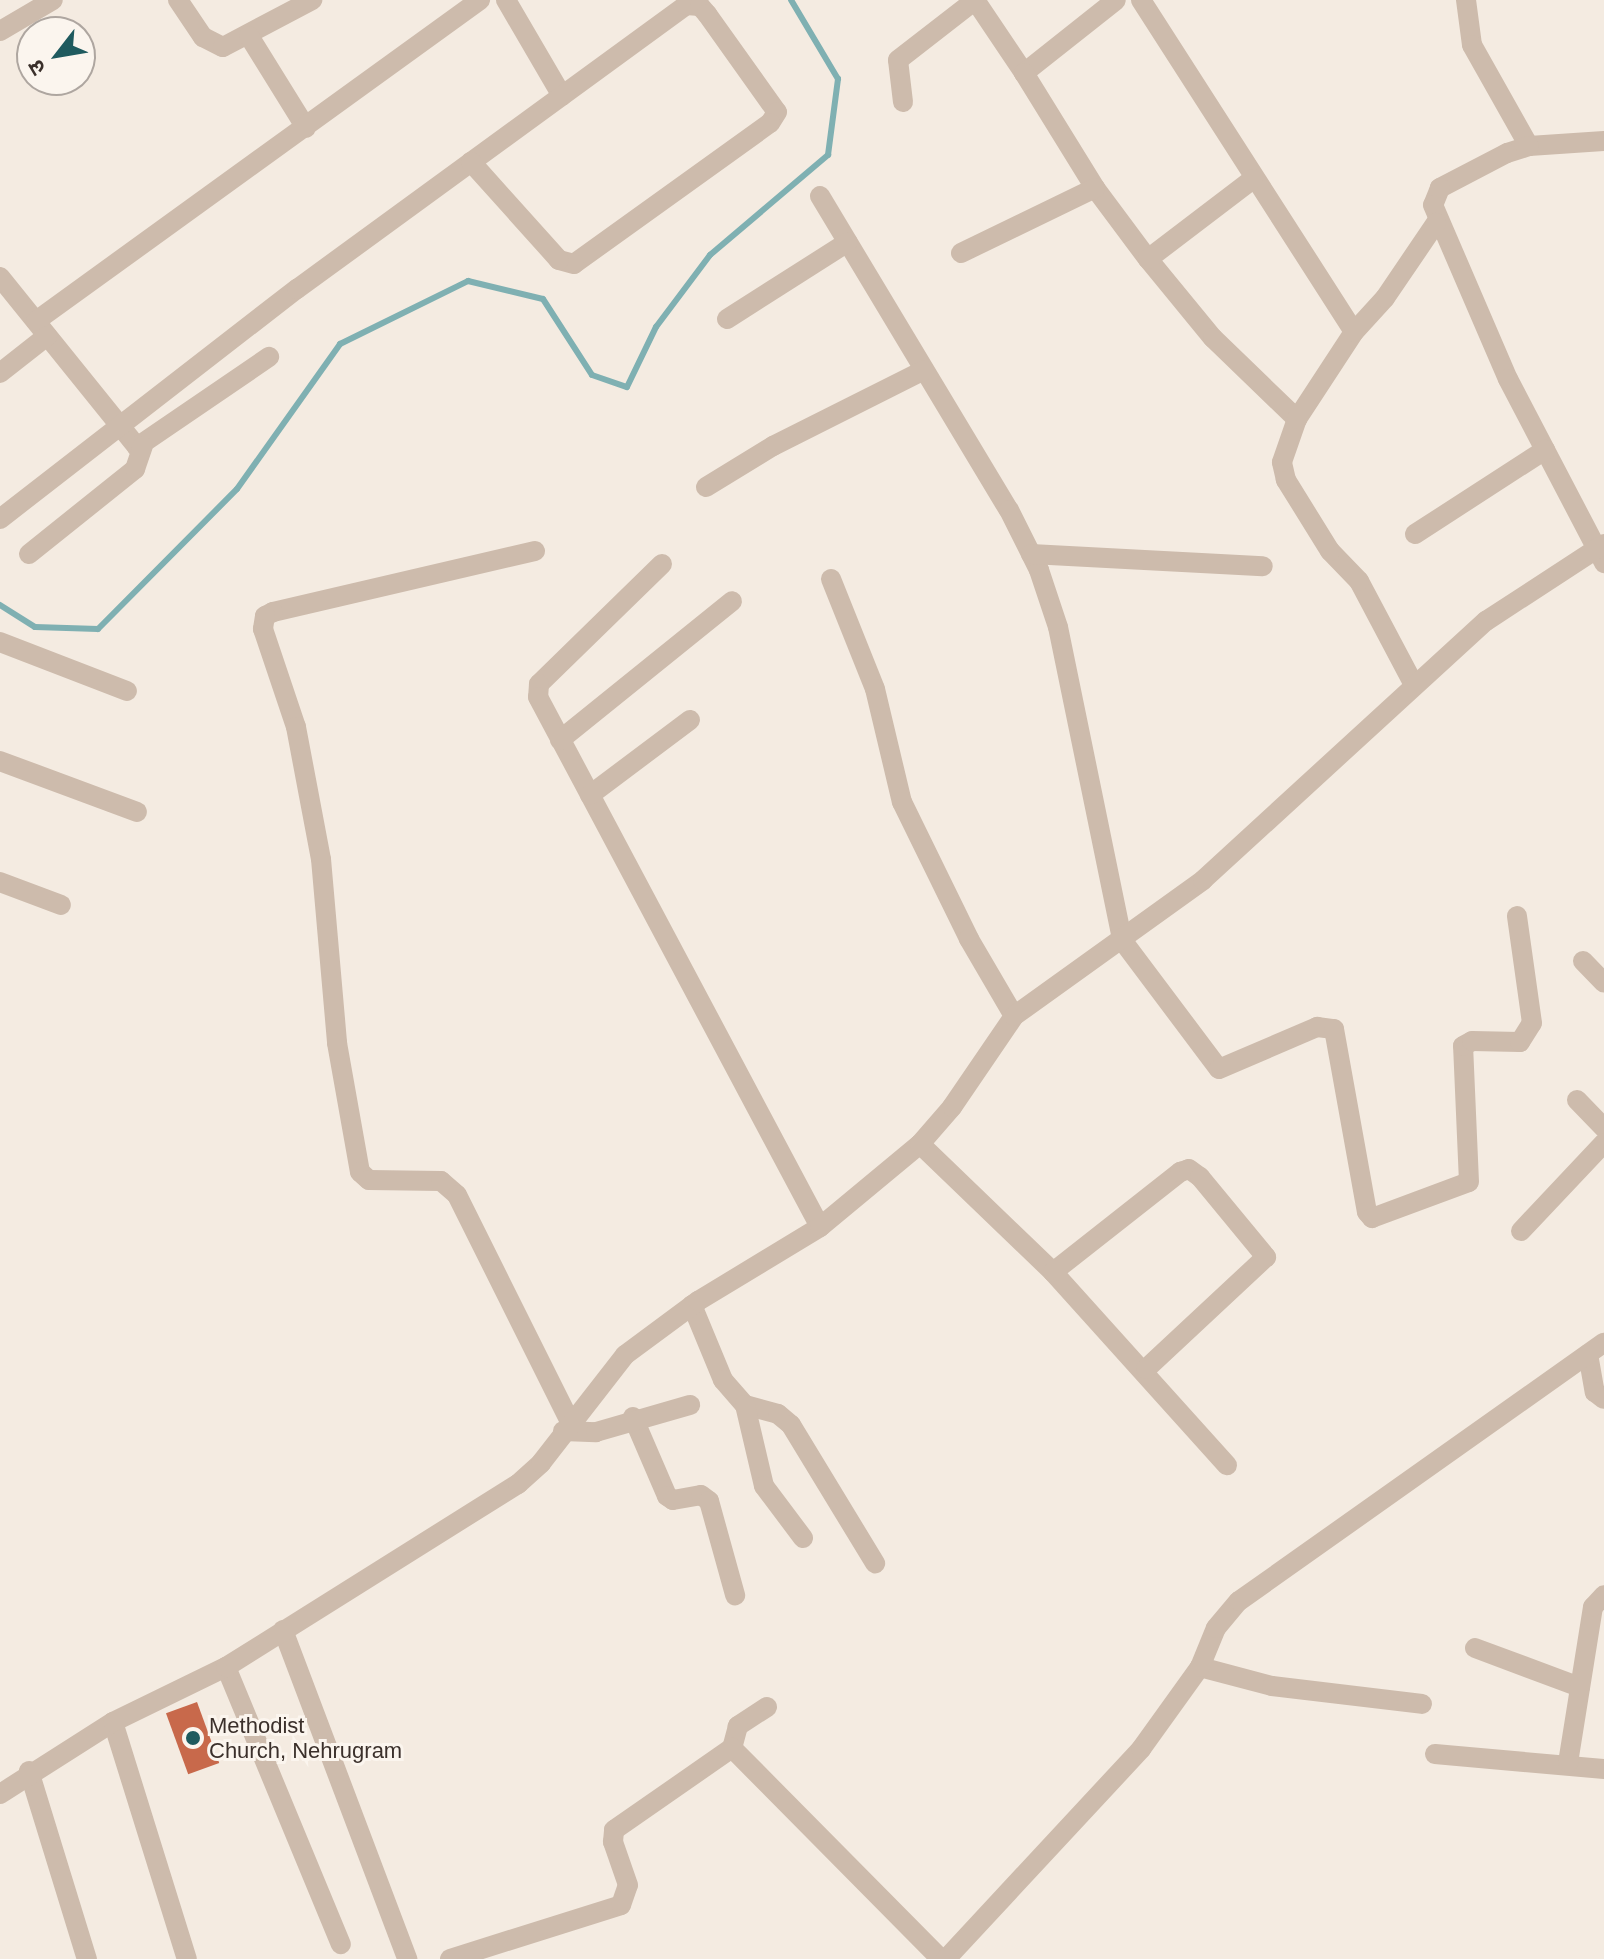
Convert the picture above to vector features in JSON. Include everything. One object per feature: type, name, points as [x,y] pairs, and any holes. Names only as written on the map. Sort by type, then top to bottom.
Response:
[{"type":"street","points":[[0,31],[53,0]]},
{"type":"street","points":[[178,0],[211,44],[223,47],[249,36],[312,0]]},
{"type":"street","points":[[0,373],[41,329],[480,0]]},
{"type":"street","points":[[506,0],[562,96]]},
{"type":"street","points":[[1024,73],[1116,0]]},
{"type":"street","points":[[1141,0],[1354,332]]},
{"type":"street","points":[[1466,0],[1472,45],[1529,146]]},
{"type":"street","points":[[903,102],[898,60],[967,2],[1024,73],[1095,188],[1148,259],[1213,338],[1297,419]]},
{"type":"street","points":[[0,519],[471,162],[676,10],[694,4],[707,14],[777,112],[770,123],[574,264],[559,260],[471,162]]},
{"type":"street","points":[[249,36],[306,128]]},
{"type":"street","points":[[0,1794],[29,1771],[113,1722],[226,1667],[518,1484],[541,1463],[566,1426],[625,1355],[692,1305],[820,1227],[920,1144],[952,1107],[1014,1016],[1203,880],[1413,683],[1486,621],[1601,551],[1545,450],[1436,223],[1433,205],[1440,188],[1529,146],[1604,141]]},
{"type":"street","points":[[1148,259],[1253,179]]},
{"type":"street","points":[[961,253],[1095,188]]},
{"type":"street","points":[[820,196],[1031,554],[1058,627],[1122,940],[1219,1069],[1317,1027],[1334,1029],[1367,1212],[1377,1218],[1469,1182],[1463,1046],[1472,1041],[1520,1042],[1532,1023],[1517,916]]},
{"type":"street","points":[[1413,683],[1359,581],[1330,551],[1286,480],[1284,450],[1297,419],[1354,332],[1385,298],[1436,223]]},
{"type":"street","points":[[727,319],[848,242]]},
{"type":"street","points":[[0,277],[137,447],[143,446],[269,357]]},
{"type":"street","points":[[706,487],[773,446],[924,370]]},
{"type":"street","points":[[29,554],[135,469],[143,446]]},
{"type":"street","points":[[1415,534],[1545,450]]},
{"type":"street","points":[[535,551],[273,612],[265,616],[263,629],[296,727],[321,859],[337,1043],[360,1172],[369,1180],[441,1181],[457,1195],[566,1426]]},
{"type":"street","points":[[1031,554],[1263,566]]},
{"type":"street","points":[[662,564],[539,684],[540,704],[820,1227]]},
{"type":"street","points":[[831,579],[875,689],[902,802],[969,939],[1014,1016]]},
{"type":"street","points":[[560,740],[732,601]]},
{"type":"street","points":[[0,642],[127,691]]},
{"type":"street","points":[[590,795],[690,720]]},
{"type":"street","points":[[0,761],[137,812]]},
{"type":"street","points":[[0,882],[61,905]]},
{"type":"street","points":[[1583,961],[1604,983]]},
{"type":"street","points":[[1577,1100],[1604,1128]]},
{"type":"street","points":[[1521,1231],[1604,1143]]},
{"type":"street","points":[[920,1144],[1053,1272],[1146,1369],[1227,1465]]},
{"type":"street","points":[[1053,1272],[1180,1172],[1189,1169],[1200,1177],[1266,1257],[1146,1369]]},
{"type":"street","points":[[692,1305],[715,1368],[745,1405],[764,1486],[803,1538]]},
{"type":"street","points":[[1596,1348],[1595,1392],[1604,1399]]},
{"type":"street","points":[[732,1748],[943,1959],[1141,1749],[1200,1667],[1216,1628],[1239,1601],[1596,1348]]},
{"type":"street","points":[[566,1426],[596,1432],[633,1417],[690,1405]]},
{"type":"street","points":[[745,1405],[778,1414],[791,1425],[875,1563]]},
{"type":"street","points":[[633,1417],[667,1496],[673,1500],[701,1495],[709,1501],[735,1595]]},
{"type":"street","points":[[1568,1763],[1593,1607],[1604,1595]]},
{"type":"street","points":[[283,1630],[407,1959]]},
{"type":"street","points":[[1475,1648],[1580,1687]]},
{"type":"street","points":[[226,1667],[341,1944]]},
{"type":"street","points":[[1200,1667],[1272,1686],[1422,1704]]},
{"type":"street","points":[[450,1959],[621,1905],[628,1885],[613,1842],[614,1830],[732,1748],[738,1726],[767,1707]]},
{"type":"street","points":[[113,1722],[187,1959]]},
{"type":"street","points":[[1435,1754],[1568,1763],[1604,1769]]},
{"type":"street","points":[[29,1771],[87,1959]]},
{"type":"building","name":"Methodist Church, Nehrugram","points":[[197,1702],[219,1763],[188,1774],[166,1713]]},
{"type":"waterway","points":[[0,605],[35,627],[98,629],[237,489],[340,344],[468,281],[543,299],[592,375],[627,387],[656,327],[710,255],[828,155],[838,79],[791,0]]},
{"type":"place","name":"Methodist Church, Nehrugram","points":[[193,1738]]}]
